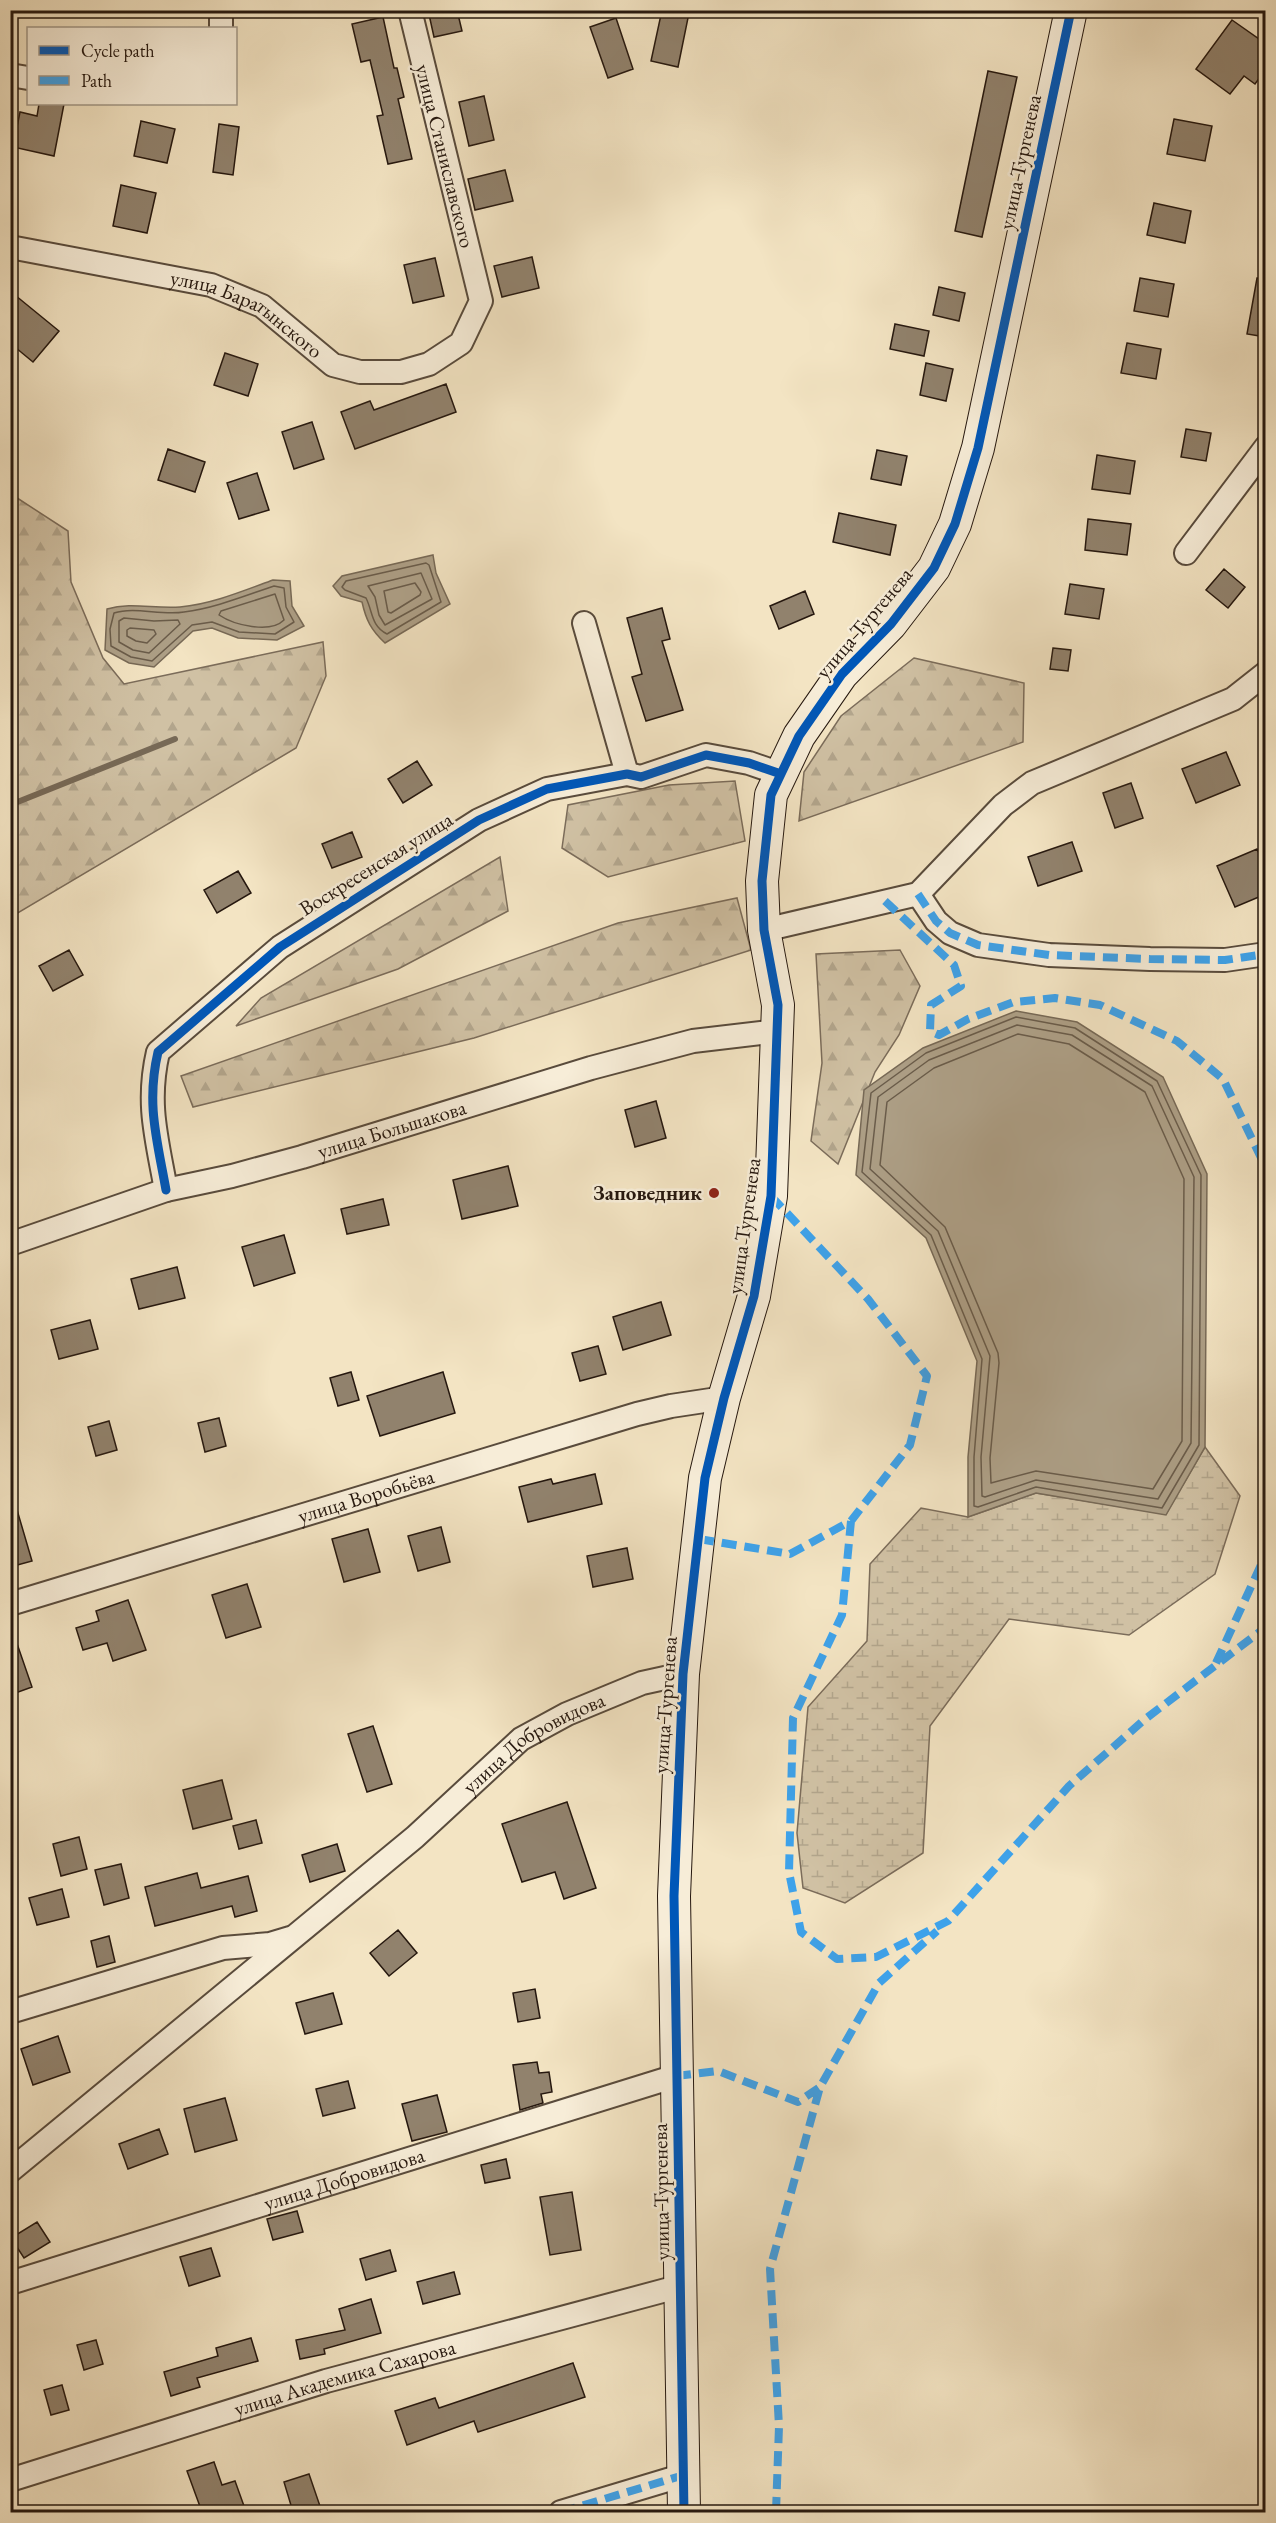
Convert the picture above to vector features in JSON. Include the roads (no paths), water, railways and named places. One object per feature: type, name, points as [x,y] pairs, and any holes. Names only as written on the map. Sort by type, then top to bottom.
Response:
[{"type":"street","points":[[221,10],[221,27]]},
{"type":"street","name":"улица Станиславского","points":[[410,10],[481,302]]},
{"type":"street","name":"улица Тургенева","points":[[684,2512],[674,1896],[683,1674],[705,1478],[724,1398],[754,1296],[771,1196],[778,1005],[764,930],[762,881],[771,795],[799,736],[842,674],[891,624],[934,568],[955,524],[978,448],[1071,10]]},
{"type":"street","points":[[10,75],[27,78]]},
{"type":"street","name":"улица Баратынского","points":[[10,247],[211,285],[262,306],[333,365],[360,372],[401,372],[429,364],[461,343],[481,302]]},
{"type":"street","points":[[1186,553],[1266,447]]},
{"type":"street","points":[[584,623],[627,774]]},
{"type":"street","points":[[764,930],[918,894],[1003,805],[1032,783],[1233,699],[1266,673]]},
{"type":"street","name":"Воскресенская улица","points":[[166,1190],[152,1108],[152,1077],[159,1052],[280,947],[479,820],[547,789],[627,774],[641,777],[706,755],[749,763],[781,774]]},
{"type":"street","points":[[918,894],[936,921],[950,933],[978,945],[1048,955],[1150,959],[1225,960],[1266,954]]},
{"type":"street","name":"улица Большакова","points":[[10,1244],[166,1190],[232,1176],[302,1157],[591,1068],[693,1041],[778,1031]]},
{"type":"street","name":"улица Воробьёва","points":[[10,1604],[637,1414],[670,1406],[724,1398]]},
{"type":"street","name":"улица Добровидова","points":[[10,2171],[415,1837],[521,1739],[567,1714],[642,1683],[683,1674]]},
{"type":"street","name":"улица Добровидова","points":[[10,2012],[223,1948],[270,1944],[293,1937]]},
{"type":"street","name":"улица Добровидова","points":[[10,2283],[676,2076]]},
{"type":"street","name":"улица Академика Сахарова","points":[[10,2480],[326,2381],[681,2286]]},
{"type":"street","points":[[561,2512],[684,2475]]},
{"type":"water","points":[[433,555],[436,573],[450,604],[385,643],[370,624],[362,602],[341,596],[333,586],[342,576]]},
{"type":"water","points":[[273,580],[290,581],[292,606],[304,626],[277,640],[238,638],[212,628],[193,631],[154,667],[129,663],[105,650],[107,609],[125,606],[180,607],[204,603]]},
{"type":"water","points":[[1016,1011],[1077,1022],[1163,1077],[1207,1174],[1205,1447],[1166,1515],[1036,1493],[968,1517],[968,1457],[977,1361],[926,1238],[856,1175],[864,1090],[923,1048]]},
{"type":"waterway","points":[[10,805],[175,739]]},
{"type":"place","name":"Заповедник","points":[[714,1193]]}]
